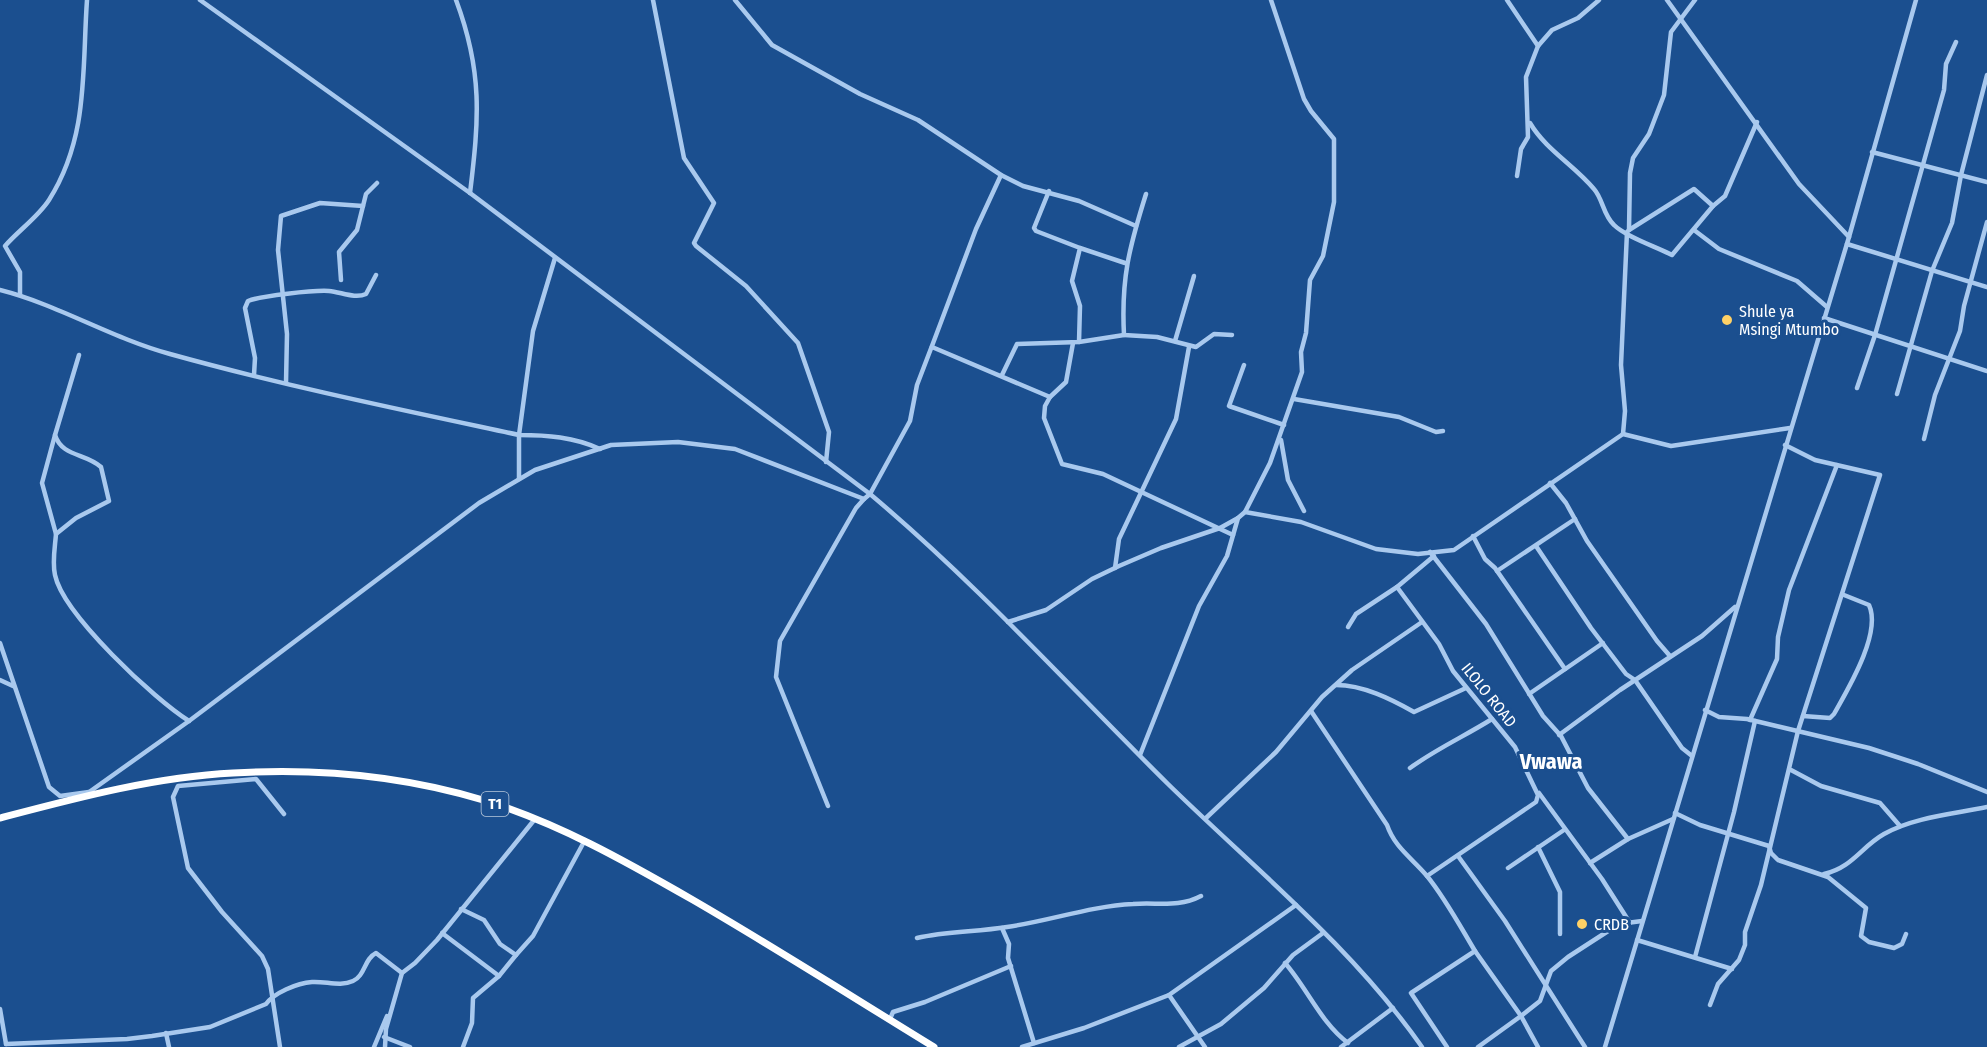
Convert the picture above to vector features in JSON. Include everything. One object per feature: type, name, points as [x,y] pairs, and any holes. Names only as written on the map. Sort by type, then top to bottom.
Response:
[{"type":"highway","name":"T1","points":[[0,818],[84,796],[165,781],[231,773],[327,773],[396,780],[484,800],[585,840],[735,924],[934,1047]]},
{"type":"street","points":[[20,295],[20,272],[3,245],[48,201],[76,140],[83,105],[87,0]]},
{"type":"street","points":[[200,0],[470,193],[870,494],[922,538],[1140,755],[1296,905],[1393,1008],[1422,1047]]},
{"type":"street","points":[[456,0],[473,54],[478,92],[479,122],[470,193]]},
{"type":"street","points":[[652,0],[684,158],[714,203],[694,243],[746,286],[798,343],[829,432],[826,462]]},
{"type":"street","points":[[735,0],[772,45],[860,94],[918,120],[1001,175],[1023,186],[1049,191],[1079,201],[1136,226]]},
{"type":"street","points":[[1008,622],[1046,610],[1092,579],[1115,568],[1161,548],[1220,528],[1238,518],[1245,512],[1281,435],[1302,372],[1301,352],[1306,333],[1306,306],[1310,280],[1323,256],[1334,202],[1334,139],[1304,99],[1271,0]]},
{"type":"street","points":[[1507,0],[1538,46]]},
{"type":"street","points":[[1517,176],[1530,123],[1526,77],[1538,46],[1552,30],[1578,18],[1599,0]]},
{"type":"street","points":[[1667,0],[1799,184],[1849,237]]},
{"type":"street","points":[[1623,434],[1625,411],[1621,365],[1629,173],[1633,158],[1649,134],[1664,95],[1671,32],[1695,0]]},
{"type":"street","points":[[1605,1047],[1849,237],[1916,0]]},
{"type":"street","points":[[1857,388],[1875,335],[1921,165],[1944,90],[1946,64],[1956,42]]},
{"type":"street","points":[[1897,394],[1912,348],[1932,271],[1952,223],[1960,175],[1987,75]]},
{"type":"street","points":[[1530,123],[1548,147],[1567,160],[1597,191],[1605,213],[1615,226],[1672,255],[1713,206],[1725,196],[1756,122]]},
{"type":"street","points":[[1872,152],[1987,182]]},
{"type":"street","points":[[828,806],[776,676],[780,641],[856,508],[870,494],[905,432],[917,385],[976,229],[1001,175]]},
{"type":"street","points":[[341,280],[339,252],[357,230],[368,191],[377,183]]},
{"type":"street","points":[[1628,231],[1694,189],[1713,206]]},
{"type":"street","points":[[1049,191],[1035,230],[1125,264]]},
{"type":"street","points":[[1124,335],[1125,264],[1146,195]]},
{"type":"street","points":[[286,383],[288,347],[278,250],[281,216],[320,203],[363,206]]},
{"type":"street","points":[[1923,439],[1935,395],[1950,360],[1987,222]]},
{"type":"street","points":[[1694,230],[1719,249],[1797,281],[1827,307]]},
{"type":"street","points":[[1846,244],[1987,287]]},
{"type":"street","points":[[1079,342],[1080,306],[1072,281],[1080,248]]},
{"type":"street","points":[[519,479],[519,435],[533,331],[555,258]]},
{"type":"street","points":[[254,375],[255,358],[245,304],[259,297],[316,291],[361,296],[371,288],[376,275]]},
{"type":"street","points":[[1174,341],[1194,276]]},
{"type":"street","points":[[0,290],[20,295],[103,331],[168,354],[350,400],[519,435],[542,435],[583,441],[600,449]]},
{"type":"street","points":[[1824,318],[1987,371]]},
{"type":"street","points":[[1002,375],[1017,344],[1073,343],[1124,335],[1174,341],[1190,347],[1201,345],[1214,334],[1232,335]]},
{"type":"street","points":[[1073,343],[1066,382],[1045,406],[1044,418],[1062,464],[1103,474],[1233,535]]},
{"type":"street","points":[[932,347],[1002,375],[1050,398]]},
{"type":"street","points":[[1115,568],[1119,539],[1176,419],[1190,347]]},
{"type":"street","points":[[79,355],[42,483],[56,534],[55,576],[71,608],[117,661],[189,721]]},
{"type":"street","points":[[1244,365],[1228,402],[1229,406],[1284,425]]},
{"type":"street","points":[[1294,399],[1399,417],[1436,432],[1443,431]]},
{"type":"street","points":[[1348,627],[1356,614],[1397,587],[1431,555],[1454,550],[1623,434],[1671,446],[1790,428]]},
{"type":"street","points":[[55,435],[58,444],[65,450],[101,467],[109,501],[76,518],[56,534]]},
{"type":"street","points":[[1281,435],[1288,480],[1304,510]]},
{"type":"street","points":[[84,796],[189,721],[479,502],[535,470],[611,445],[678,442],[735,449],[787,467],[864,499]]},
{"type":"street","points":[[1710,1005],[1718,984],[1732,969],[1745,945],[1745,932],[1761,885],[1769,846],[1791,770],[1798,731],[1844,595],[1880,475],[1815,460],[1785,445]]},
{"type":"street","points":[[1695,957],[1726,834],[1734,812],[1753,721],[1777,658],[1778,637],[1789,590],[1838,465]]},
{"type":"street","points":[[1550,483],[1566,503],[1587,541],[1657,641],[1671,656]]},
{"type":"street","points":[[1245,512],[1301,522],[1376,549],[1431,555],[1486,624],[1529,694],[1559,735],[1588,788],[1628,839]]},
{"type":"street","points":[[1140,755],[1199,606],[1227,556],[1238,518]]},
{"type":"street","points":[[1497,571],[1575,519]]},
{"type":"street","points":[[1473,536],[1485,559],[1497,571],[1565,669]]},
{"type":"street","points":[[1536,546],[1626,674],[1635,680],[1676,741],[1692,756]]},
{"type":"street","name":"ILOLO ROAD","points":[[1397,587],[1466,688],[1515,747],[1537,791],[1590,862],[1630,923]]},
{"type":"street","points":[[1803,716],[1830,718],[1834,714],[1851,682],[1871,631],[1874,617],[1869,605],[1844,595]]},
{"type":"street","points":[[1559,735],[1635,680],[1702,636],[1737,605]]},
{"type":"street","points":[[1206,818],[1276,752],[1336,685],[1363,662],[1422,622]]},
{"type":"street","points":[[0,643],[49,787],[60,796],[92,791]]},
{"type":"street","points":[[1529,694],[1603,643]]},
{"type":"street","points":[[0,680],[14,687]]},
{"type":"street","points":[[1336,685],[1349,685],[1381,694],[1414,712],[1466,688]]},
{"type":"street","points":[[1705,710],[1719,717],[1753,721],[1798,731],[1908,761],[1986,790]]},
{"type":"street","points":[[1311,711],[1387,825],[1400,850],[1427,876],[1475,951],[1521,1016],[1538,1047]]},
{"type":"street","points":[[1410,768],[1435,750],[1453,743],[1492,719]]},
{"type":"street","points":[[1791,770],[1810,778],[1821,786],[1880,803],[1900,826]]},
{"type":"street","points":[[280,1047],[268,969],[262,956],[222,912],[188,868],[173,797],[178,786],[256,779],[284,814]]},
{"type":"street","points":[[1427,876],[1536,802],[1537,791]]},
{"type":"street","points":[[1823,875],[1847,866],[1882,835],[1900,826],[1987,807]]},
{"type":"street","points":[[1590,862],[1628,839],[1674,816],[1769,846]]},
{"type":"street","points":[[374,1047],[402,973],[415,963],[476,894],[535,819]]},
{"type":"street","points":[[1508,868],[1564,830]]},
{"type":"street","points":[[463,1047],[471,1023],[473,998],[499,976],[533,936],[585,840]]},
{"type":"street","points":[[1769,846],[1771,853],[1778,860],[1823,875],[1866,908],[1861,936],[1869,942],[1894,948],[1902,944],[1906,934]]},
{"type":"street","points":[[1538,847],[1560,892],[1560,934]]},
{"type":"street","points":[[1458,856],[1546,982],[1585,1047]]},
{"type":"street","points":[[917,938],[1002,928],[1133,904],[1171,905],[1189,902],[1201,896]]},
{"type":"street","points":[[1022,1047],[1084,1028],[1168,996],[1296,905]]},
{"type":"street","points":[[461,909],[484,920],[500,944],[516,955]]},
{"type":"street","points":[[1478,1047],[1521,1016],[1541,998],[1551,971],[1568,957],[1619,924],[1642,921]]},
{"type":"street","points":[[1002,928],[1009,944],[1011,966],[1034,1043]]},
{"type":"street","points":[[442,933],[499,976]]},
{"type":"street","points":[[1179,1047],[1200,1037],[1247,1002],[1285,963],[1323,933]]},
{"type":"street","points":[[1637,940],[1732,969]]},
{"type":"street","points":[[1447,1047],[1411,993],[1475,951]]},
{"type":"street","points":[[0,1010],[6,1045],[127,1039],[219,1024],[266,1004],[271,997],[312,982],[344,984],[355,981],[360,977],[370,956],[376,952],[402,973]]},
{"type":"street","points":[[1285,963],[1331,1028],[1348,1043]]},
{"type":"street","points":[[890,1019],[893,1012],[926,1002],[1011,966]]},
{"type":"street","points":[[1168,996],[1191,1030],[1200,1037],[1206,1047]]},
{"type":"street","points":[[1541,998],[1554,996]]},
{"type":"street","points":[[385,1047],[384,1037],[390,1008]]},
{"type":"street","points":[[1341,1047],[1393,1008]]},
{"type":"street","points":[[166,1033],[169,1047]]},
{"type":"street","points":[[376,1038],[384,1037],[410,1047]]},
{"type":"place","name":"Shule ya Msingi Mtumbo","points":[[1727,320]]},
{"type":"place","name":"CRDB","points":[[1582,924]]},
{"type":"district","name":"Vwawa","points":[[1551,761]]}]
